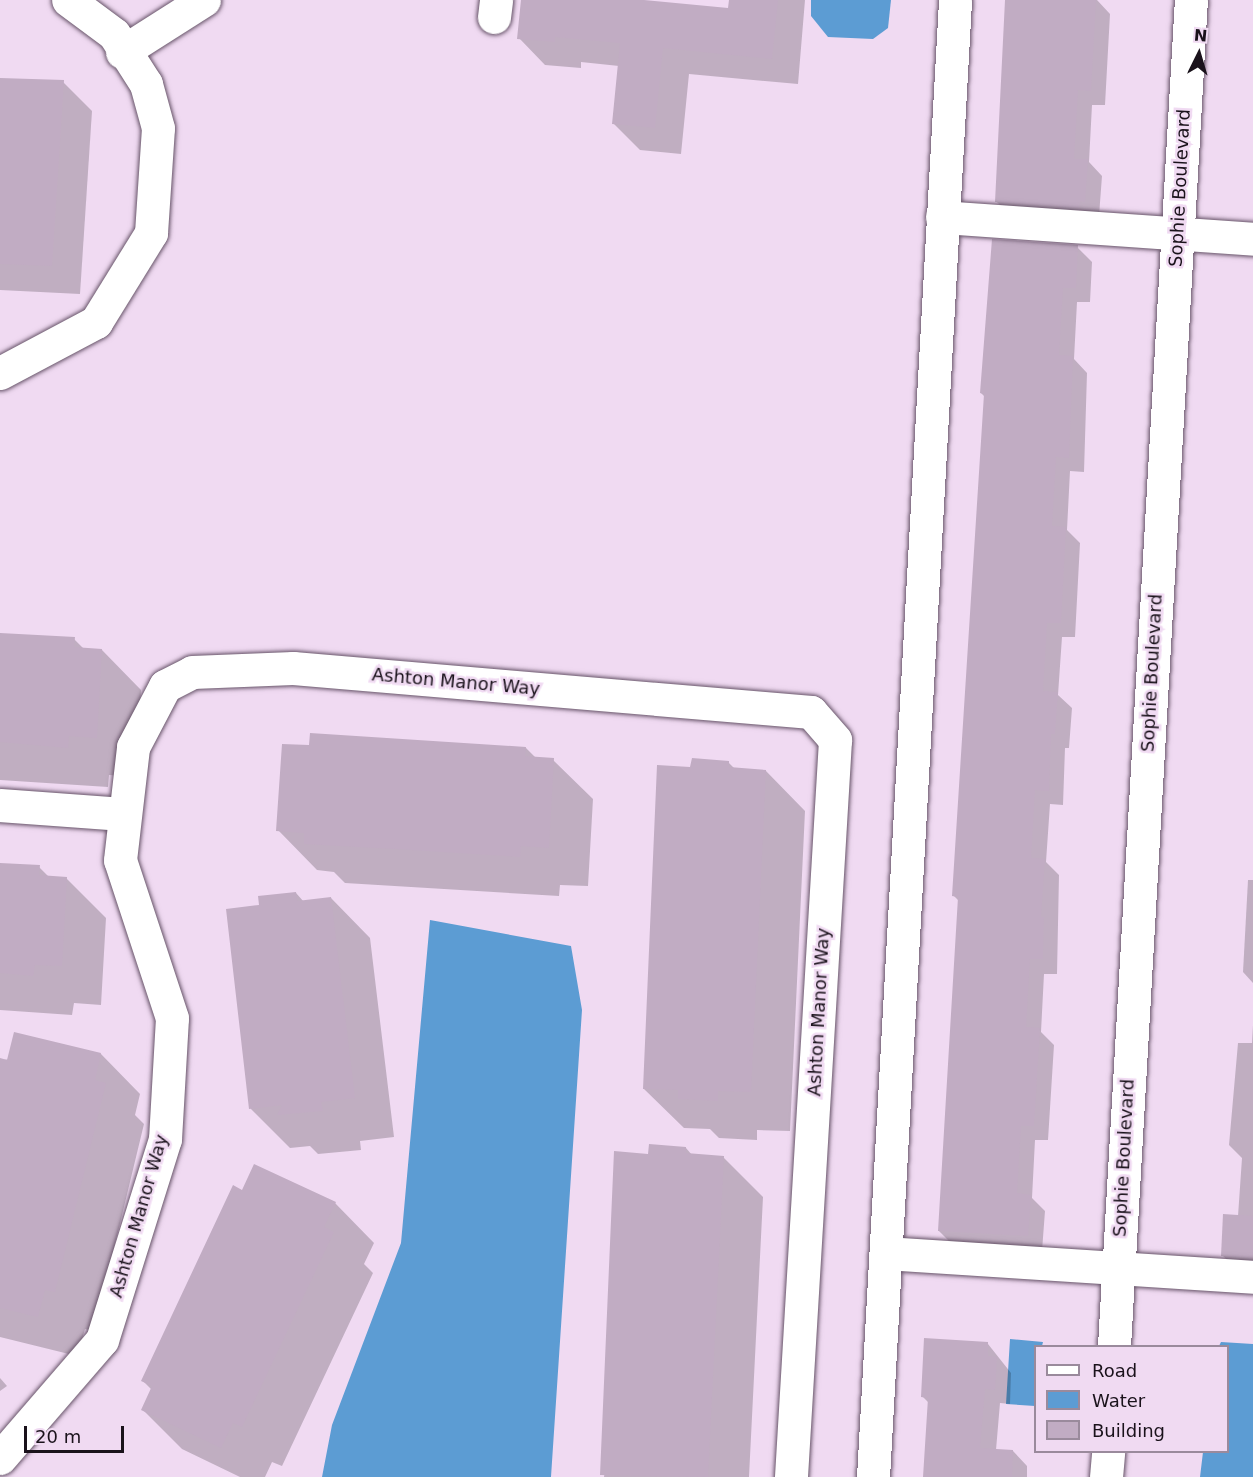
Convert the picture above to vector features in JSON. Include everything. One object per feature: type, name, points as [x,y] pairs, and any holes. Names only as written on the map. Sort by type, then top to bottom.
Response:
[{"type":"street","points":[[0,373],[96,322],[151,233],[158,129],[146,84],[122,52],[114,33],[68,0]]},
{"type":"street","points":[[122,52],[204,0]]},
{"type":"street","points":[[873,1477],[955,0]]},
{"type":"street","name":"Sophie Boulevard","points":[[1114,1345],[1191,0]]},
{"type":"street","points":[[942,217],[1177,236],[1253,239]]},
{"type":"street","name":"Ashton Manor Way","points":[[0,1458],[102,1340],[165,1139],[172,1018],[120,860],[133,747],[165,686],[192,672],[293,668],[811,712],[835,740],[791,1477]]},
{"type":"street","points":[[0,805],[124,814]]},
{"type":"street","points":[[886,1253],[1253,1277]]},
{"type":"street","points":[[1106,1477],[1108,1453]]},
{"type":"water","points":[[811,0],[891,0],[888,28],[873,39],[828,37],[811,16]]},
{"type":"water","points":[[430,920],[571,946],[582,1010],[551,1477],[322,1477],[332,1425],[401,1243]]},
{"type":"water","points":[[1010,1339],[1043,1342],[1042,1345],[1034,1345],[1034,1406],[1006,1404]]},
{"type":"water","points":[[1221,1342],[1253,1344],[1253,1477],[1200,1477],[1203,1453],[1229,1453],[1229,1345],[1220,1345]]},
{"type":"building","points":[[521,0],[644,0],[728,8],[729,0],[778,0],[772,59],[663,48],[655,128],[612,124],[620,43],[555,37],[555,42],[517,39]]},
{"type":"building","points":[[1005,0],[1096,0],[1091,91],[1078,90],[1074,159],[1088,159],[1085,202],[1080,201],[1079,208],[995,202]]},
{"type":"building","points":[[0,78],[64,80],[52,266],[0,264]]},
{"type":"building","points":[[992,239],[1078,245],[1076,288],[1063,288],[1059,355],[1073,356],[1069,458],[1056,457],[1052,526],[1066,527],[1061,623],[1047,623],[1043,691],[1058,692],[1055,734],[1051,734],[1049,791],[1035,790],[1031,858],[1045,859],[1041,917],[1044,917],[1043,959],[1030,959],[1026,1027],[1040,1028],[1034,1126],[1021,1126],[1017,1193],[1031,1195],[1028,1236],[938,1231],[958,897],[952,896],[984,394],[980,393]]},
{"type":"building","points":[[0,633],[75,637],[74,647],[102,649],[97,738],[69,736],[68,748],[0,742]]},
{"type":"building","points":[[310,733],[526,747],[525,756],[554,758],[549,848],[521,846],[520,857],[304,844],[304,833],[276,831],[282,744],[309,745]]},
{"type":"building","points":[[692,758],[729,761],[729,767],[766,770],[751,1092],[718,1091],[718,1101],[678,1099],[678,1090],[643,1089],[657,765],[690,767]]},
{"type":"building","points":[[0,863],[40,865],[39,875],[67,877],[62,966],[35,965],[33,976],[0,973]]},
{"type":"building","points":[[296,892],[297,901],[331,897],[355,1098],[321,1102],[323,1111],[277,1115],[282,1105],[249,1109],[226,909],[259,905],[258,896]]},
{"type":"building","points":[[14,1032],[101,1053],[95,1080],[106,1083],[55,1292],[45,1290],[38,1317],[0,1308],[0,1058],[7,1060]]},
{"type":"building","points":[[649,1144],[686,1147],[686,1153],[724,1156],[708,1477],[600,1475],[614,1151],[648,1154]]},
{"type":"building","points":[[254,1164],[336,1202],[324,1227],[334,1232],[242,1427],[233,1423],[221,1448],[141,1410],[152,1386],[141,1381],[233,1185],[242,1190]]},
{"type":"building","points":[[1223,1214],[1253,1216],[1253,1258],[1221,1256]]},
{"type":"building","points":[[924,1338],[988,1342],[988,1356],[997,1357],[995,1390],[985,1389],[980,1448],[1013,1450],[1012,1477],[923,1477],[928,1398],[921,1397]]}]
